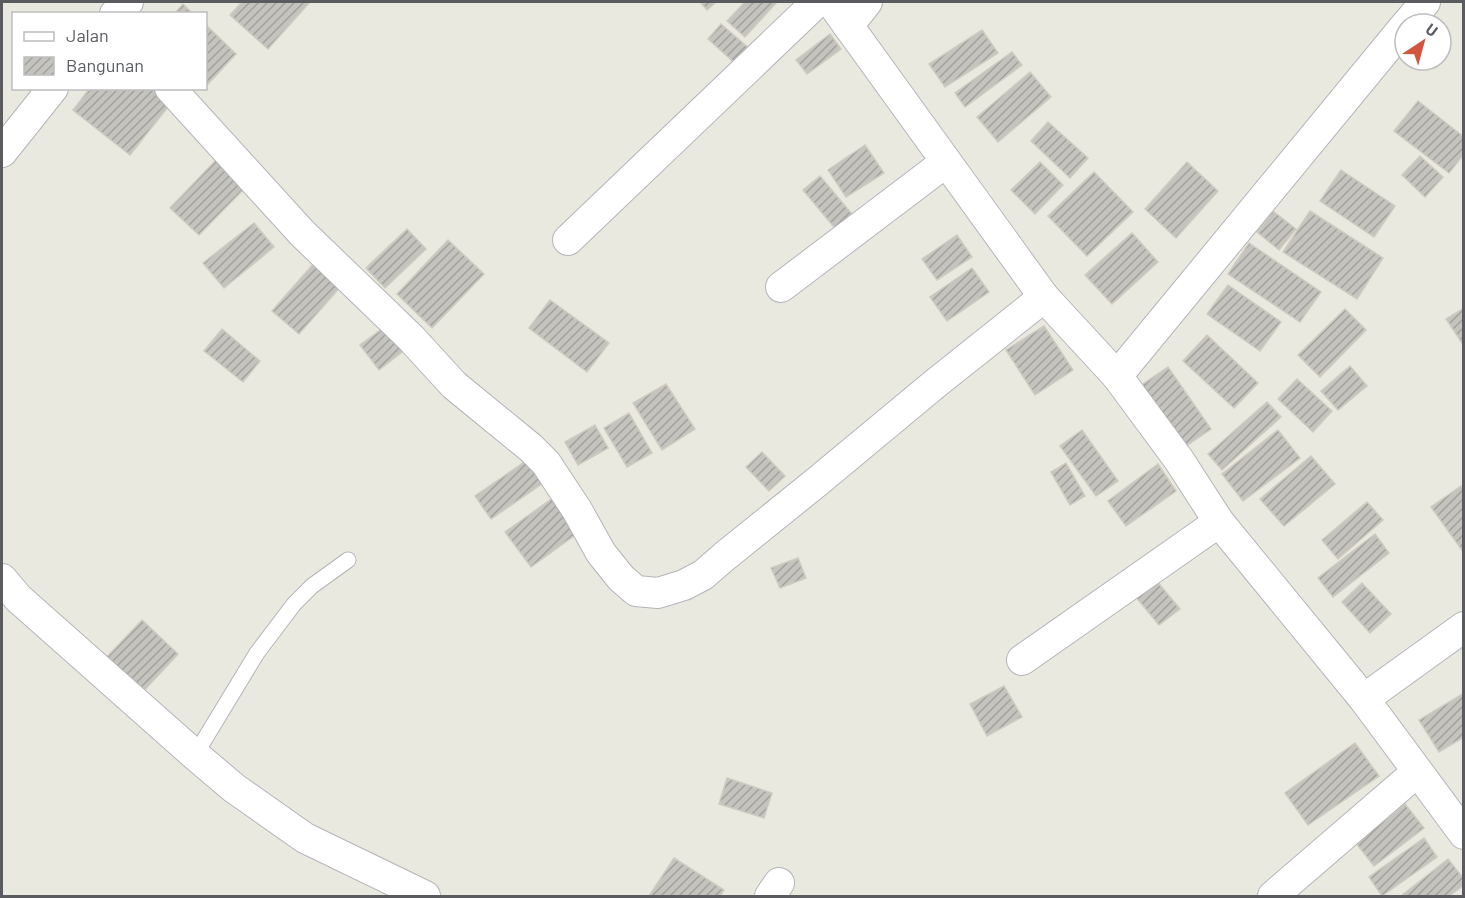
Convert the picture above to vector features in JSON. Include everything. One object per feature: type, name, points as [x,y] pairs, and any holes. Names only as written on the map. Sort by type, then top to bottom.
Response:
[{"type":"street","points":[[568,240],[817,2]]},
{"type":"street","points":[[867,2],[840,14],[1044,297],[1117,376],[1179,460],[1220,522],[1364,699],[1464,834]]},
{"type":"street","points":[[1117,376],[1393,41]]},
{"type":"street","points":[[2,152],[51,90]]},
{"type":"street","points":[[172,90],[302,233],[411,338],[454,385],[546,463],[577,510],[601,553],[621,578],[636,591],[657,593],[684,585],[703,575],[936,382],[1044,297]]},
{"type":"street","points":[[781,288],[946,162]]},
{"type":"street","points":[[1022,660],[1220,522]]},
{"type":"street","points":[[2,579],[18,598],[234,788],[306,838],[425,897]]},
{"type":"street","points":[[1364,699],[1464,627]]},
{"type":"street","points":[[1273,897],[1418,772]]},
{"type":"lane","points":[[195,755],[257,653],[294,604],[312,586],[348,560]]},
{"type":"building","points":[[242,2],[310,2],[268,49],[230,15]]},
{"type":"building","points":[[700,2],[716,2],[707,10]]},
{"type":"building","points":[[745,2],[777,2],[745,37],[727,21]]},
{"type":"building","points":[[183,4],[191,12],[176,12]]},
{"type":"building","points":[[721,24],[751,50],[737,65],[708,39]]},
{"type":"building","points":[[207,26],[236,54],[207,85]]},
{"type":"building","points":[[982,30],[998,53],[945,87],[929,64]]},
{"type":"building","points":[[830,34],[841,49],[807,74],[796,60]]},
{"type":"building","points":[[1012,52],[1022,65],[965,107],[955,93]]},
{"type":"building","points":[[1030,72],[1051,97],[998,142],[977,117]]},
{"type":"building","points":[[88,90],[155,90],[171,103],[130,155],[73,110]]},
{"type":"building","points":[[1418,101],[1464,137],[1464,154],[1449,173],[1394,131]]},
{"type":"building","points":[[1048,122],[1088,158],[1070,178],[1031,141]]},
{"type":"building","points":[[865,145],[884,173],[846,197],[828,170]]},
{"type":"building","points":[[1420,156],[1443,177],[1425,197],[1402,175]]},
{"type":"building","points":[[216,160],[245,188],[199,235],[170,208]]},
{"type":"building","points":[[1040,162],[1063,185],[1035,214],[1011,190]]},
{"type":"building","points":[[1187,162],[1218,191],[1176,238],[1145,209]]},
{"type":"building","points":[[1341,170],[1395,206],[1374,237],[1320,201]]},
{"type":"building","points":[[1094,172],[1133,212],[1087,256],[1048,216]]},
{"type":"building","points":[[820,176],[856,219],[839,233],[803,190]]},
{"type":"building","points":[[1273,211],[1296,229],[1279,250],[1257,232]]},
{"type":"building","points":[[1310,211],[1383,258],[1357,299],[1283,252]]},
{"type":"building","points":[[254,223],[274,247],[224,288],[203,263]]},
{"type":"building","points":[[407,229],[426,249],[385,288],[366,268]]},
{"type":"building","points":[[1132,233],[1158,262],[1112,304],[1085,275]]},
{"type":"building","points":[[957,235],[972,257],[937,280],[922,259]]},
{"type":"building","points":[[448,240],[484,274],[432,328],[397,294]]},
{"type":"building","points":[[1249,243],[1321,292],[1300,322],[1228,274]]},
{"type":"building","points":[[315,262],[342,285],[299,334],[272,311]]},
{"type":"building","points":[[972,268],[989,292],[947,321],[930,297]]},
{"type":"building","points":[[1228,285],[1281,322],[1260,351],[1207,314]]},
{"type":"building","points":[[550,300],[609,343],[587,372],[529,328]]},
{"type":"building","points":[[1464,308],[1464,346],[1446,319]]},
{"type":"building","points":[[1345,309],[1366,330],[1320,377],[1298,355]]},
{"type":"building","points":[[393,321],[411,345],[379,370],[360,345]]},
{"type":"building","points":[[1044,326],[1073,370],[1035,395],[1006,350]]},
{"type":"building","points":[[222,329],[260,361],[243,382],[204,351]]},
{"type":"building","points":[[1207,335],[1258,383],[1234,408],[1183,361]]},
{"type":"building","points":[[1350,366],[1367,386],[1338,410],[1321,391]]},
{"type":"building","points":[[1168,367],[1211,429],[1183,448],[1140,386]]},
{"type":"building","points":[[1297,379],[1332,411],[1313,432],[1278,399]]},
{"type":"building","points":[[666,384],[695,429],[662,450],[633,403]]},
{"type":"building","points":[[1267,402],[1281,417],[1222,470],[1208,454]]},
{"type":"building","points":[[629,413],[652,453],[627,467],[604,428]]},
{"type":"building","points":[[595,425],[608,448],[578,465],[565,442]]},
{"type":"building","points":[[1082,430],[1118,481],[1096,496],[1060,446]]},
{"type":"building","points":[[1278,430],[1300,458],[1243,501],[1222,474]]},
{"type":"building","points":[[762,452],[785,476],[769,491],[746,467]]},
{"type":"building","points":[[533,456],[549,479],[491,519],[475,496]]},
{"type":"building","points":[[1311,456],[1335,484],[1284,526],[1260,499]]},
{"type":"building","points":[[1066,463],[1085,496],[1070,505],[1051,472]]},
{"type":"building","points":[[1158,464],[1176,491],[1126,526],[1108,501]]},
{"type":"building","points":[[1461,486],[1464,489],[1464,553],[1431,507]]},
{"type":"building","points":[[557,495],[582,530],[531,567],[505,532]]},
{"type":"building","points":[[1367,502],[1383,520],[1338,559],[1322,540]]},
{"type":"building","points":[[1375,534],[1389,553],[1333,597],[1318,578]]},
{"type":"building","points":[[798,558],[806,578],[780,588],[771,568]]},
{"type":"building","points":[[1155,579],[1180,609],[1159,625],[1135,596]]},
{"type":"building","points":[[1362,583],[1391,614],[1370,633],[1342,602]]},
{"type":"building","points":[[142,620],[178,654],[139,696],[102,662]]},
{"type":"building","points":[[1004,686],[1022,717],[987,736],[970,704]]},
{"type":"building","points":[[1464,693],[1464,737],[1439,752],[1419,720]]},
{"type":"building","points":[[1355,743],[1379,776],[1308,825],[1285,793]]},
{"type":"building","points":[[727,778],[772,793],[764,818],[719,804]]},
{"type":"building","points":[[1405,804],[1424,828],[1374,866],[1356,843]]},
{"type":"building","points":[[1424,838],[1437,857],[1382,896],[1369,877]]},
{"type":"building","points":[[674,858],[724,890],[720,896],[649,896]]},
{"type":"building","points":[[1448,859],[1464,879],[1464,885],[1449,896],[1401,896]]}]
